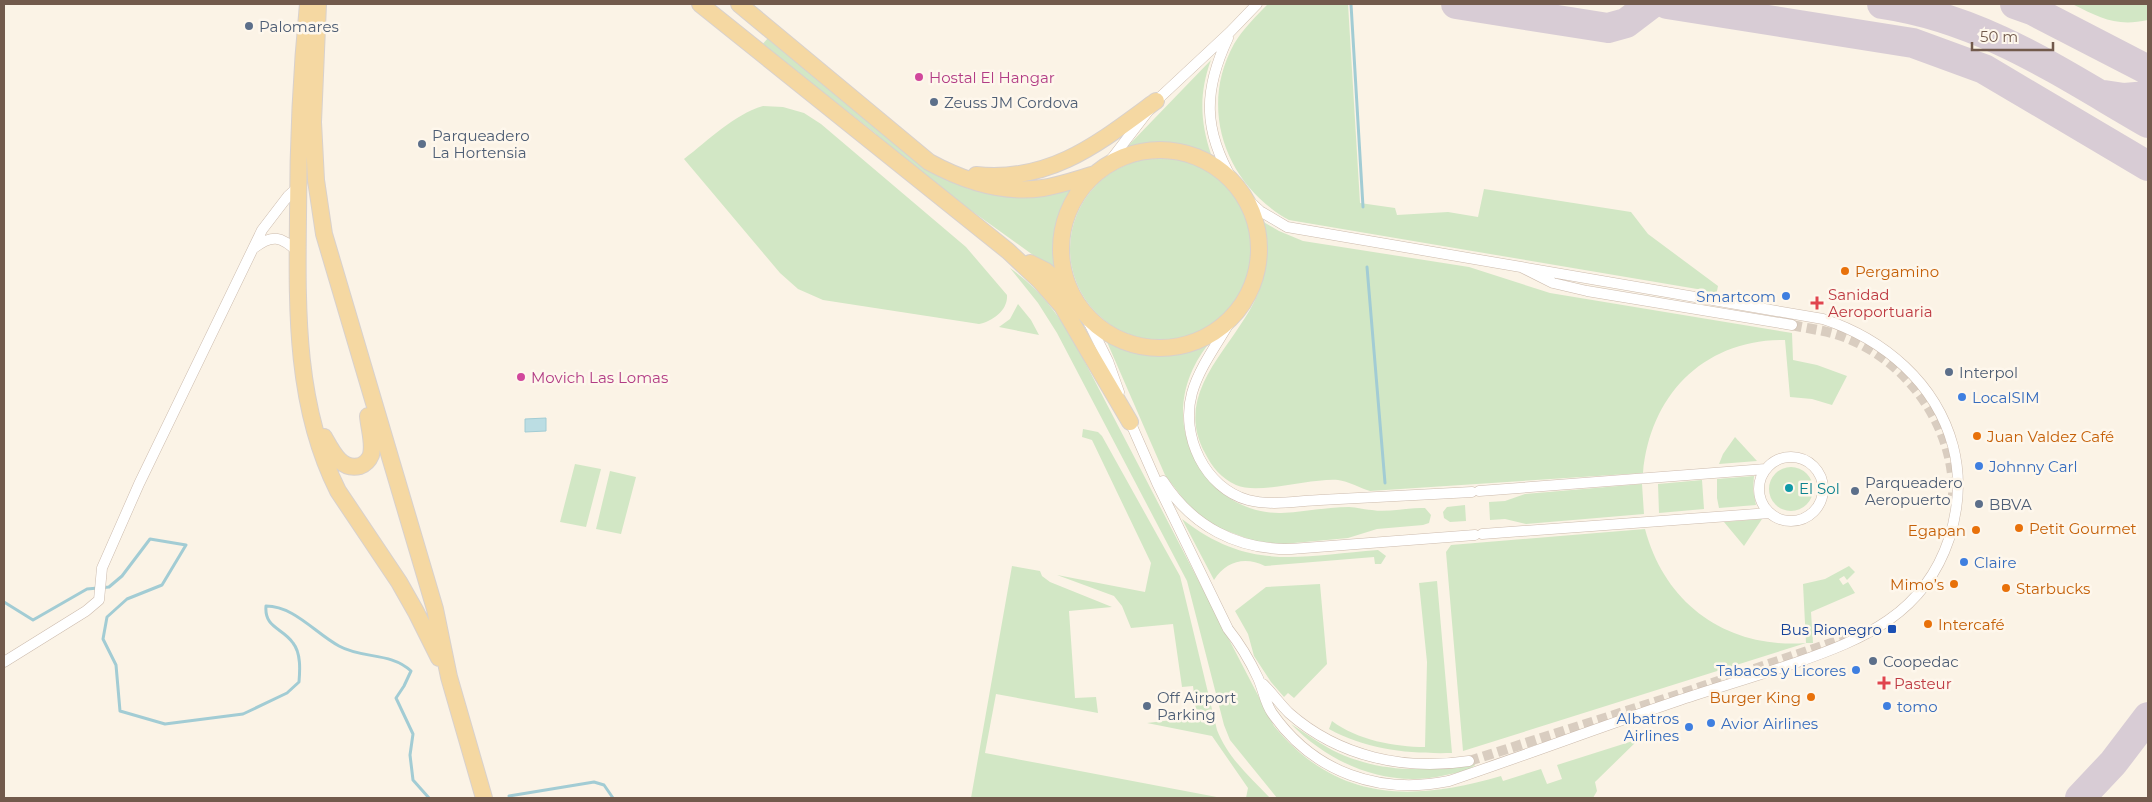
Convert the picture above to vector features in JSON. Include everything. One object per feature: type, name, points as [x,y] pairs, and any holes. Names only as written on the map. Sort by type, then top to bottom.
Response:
[{"type":"main road","points":[[304,4],[298,187],[298,252],[299,327],[305,387],[309,406],[318,440],[335,484],[416,612],[449,677]]},
{"type":"main road","points":[[304,39],[308,4]]},
{"type":"main road","points":[[318,4],[313,122],[316,180],[330,257],[435,609],[449,677],[484,798]]},
{"type":"main road","points":[[686,4],[706,16],[719,21]]},
{"type":"main road","points":[[700,4],[1008,251],[1040,281],[1062,306],[1130,422]]},
{"type":"main road","points":[[739,4],[822,71],[929,162],[948,173],[979,183],[1018,189],[1043,188],[1101,170]]},
{"type":"main road","points":[[753,4],[822,71]]},
{"type":"main road","points":[[948,173],[994,176],[1014,175],[1062,164],[1093,146],[1156,101]]},
{"type":"main road","points":[[1008,251],[1046,272],[1072,294],[1092,320],[1118,338],[1149,346],[1165,347],[1196,340],[1211,334],[1235,313],[1250,290],[1259,257],[1256,223],[1245,197],[1233,181],[1211,164],[1199,158],[1172,151],[1145,151],[1118,159],[1101,170],[1076,196],[1069,209],[1062,238],[1063,267],[1072,294]]},
{"type":"main road","points":[[309,406],[333,454],[346,465],[358,467],[364,464],[371,456],[372,446],[364,376]]},
{"type":"street","points":[[1101,170],[1156,101],[1257,4]]},
{"type":"street","points":[[1230,32],[1217,61],[1212,80],[1209,108],[1215,144],[1233,181]]},
{"type":"street","points":[[4,662],[86,611],[99,600],[100,578],[139,484],[267,221],[298,187]]},
{"type":"street","points":[[1245,197],[1260,212],[1287,227],[1823,319],[1860,334],[1902,364],[1939,410],[1953,447],[1959,488],[1957,508],[1946,547],[1927,583],[1899,613],[1866,636],[1818,655],[1682,700],[1449,782],[1414,786],[1392,786],[1353,777],[1322,761],[1293,737],[1272,712],[1258,677]]},
{"type":"street","points":[[253,249],[268,238],[276,238],[284,240],[298,252]]},
{"type":"street","points":[[1521,268],[1553,283],[1587,291],[1792,326]]},
{"type":"street","points":[[1082,308],[1108,362],[1130,422],[1228,629],[1258,677],[1288,712],[1307,727],[1323,738],[1358,754],[1380,760],[1424,765],[1469,761]]},
{"type":"street","points":[[1148,460],[1170,494],[1194,518],[1227,538],[1251,545],[1291,549],[1770,513],[1789,520],[1804,517],[1818,504],[1822,486],[1820,475],[1813,466],[1797,457],[1783,458],[1766,468],[1476,491],[1283,503],[1249,500],[1225,488],[1206,471],[1198,456],[1190,412],[1192,394],[1197,380],[1235,313]]},
{"type":"street","points":[[1766,468],[1758,488],[1762,502],[1770,513]]},
{"type":"green space","points":[[1268,4],[1348,4],[1360,203],[1395,208],[1397,215],[1448,212],[1478,217],[1484,189],[1631,212],[1648,234],[1718,286],[1716,296],[1703,290],[1289,220],[1267,205],[1249,187],[1234,166],[1224,143],[1219,119],[1219,94],[1223,69],[1234,44],[1254,18]]},
{"type":"green space","points":[[2072,4],[2148,4],[2148,20],[2118,22],[2100,17]]},
{"type":"green space","points":[[768,38],[932,171],[969,189],[999,195],[1080,183],[1067,204],[1058,225],[1056,260],[1058,273],[926,178],[875,133],[818,88],[760,47]]},
{"type":"green space","points":[[1211,60],[1204,84],[1202,107],[1207,142],[1211,154],[1190,147],[1168,144],[1136,146],[1125,149]]},
{"type":"green space","points":[[763,106],[783,107],[804,113],[821,124],[966,247],[1007,295],[1005,305],[999,314],[979,324],[823,300],[798,289],[780,273],[684,159],[731,122]]},
{"type":"green space","points":[[1161,158],[1179,160],[1196,165],[1219,179],[1231,191],[1245,214],[1250,231],[1252,249],[1250,267],[1245,284],[1231,307],[1219,319],[1196,333],[1179,338],[1161,340],[1143,338],[1126,333],[1103,319],[1091,307],[1077,284],[1072,267],[1070,249],[1072,231],[1077,214],[1091,191],[1103,179],[1126,165],[1143,160]]},
{"type":"green space","points":[[1262,221],[1279,231],[1303,241],[1469,267],[1550,293],[1792,333],[1793,360],[1817,365],[1847,376],[1832,405],[1812,399],[1790,397],[1785,340],[1756,342],[1730,349],[1706,361],[1686,377],[1670,396],[1657,419],[1648,445],[1643,473],[1370,491],[1338,480],[1246,488],[1226,479],[1211,463],[1196,429],[1196,407],[1202,386],[1213,365],[1252,306],[1261,285],[1265,253]]},
{"type":"green space","points":[[1010,268],[1029,283],[1045,300],[1060,318],[1073,339],[1274,726],[1298,751],[1323,770],[1350,782],[1377,789],[1406,792],[1436,790],[1501,776],[1503,781],[1541,769],[1547,784],[1562,779],[1557,765],[1639,739],[1595,782],[1597,791],[1593,798],[1277,798],[1230,740],[1224,725],[1187,581],[1057,333],[1038,303]]},
{"type":"green space","points":[[1018,304],[1031,320],[1039,335],[999,327],[1010,319]]},
{"type":"green space","points":[[1211,341],[1191,373],[1184,397],[1183,410],[1186,436],[1191,452],[1208,480],[1220,491],[1233,500],[1264,512],[1298,512],[1349,507],[1378,511],[1425,508],[1431,515],[1429,523],[1377,529],[1348,538],[1283,544],[1254,541],[1214,526],[1191,509],[1165,475],[1107,342],[1120,348],[1146,354],[1159,354],[1185,351]]},
{"type":"green space","points":[[1083,429],[1098,432],[1102,436],[1180,576],[1217,730],[1233,758],[1270,798],[1246,798],[1248,788],[1212,736],[1147,723],[1197,717],[1193,686],[1182,687],[1173,624],[1131,628],[1122,606],[1114,596],[1057,575],[1145,592],[1151,563],[1092,440],[1082,437]]},
{"type":"green space","points":[[1735,437],[1757,461],[1719,464],[1723,454]]},
{"type":"green space","points":[[575,464],[601,469],[586,527],[560,522]]},
{"type":"green space","points":[[1795,467],[1807,473],[1812,480],[1812,498],[1807,505],[1800,510],[1787,511],[1779,508],[1772,501],[1769,485],[1772,477],[1779,470]]},
{"type":"green space","points":[[610,471],[636,477],[621,534],[596,529]]},
{"type":"green space","points":[[1754,476],[1753,490],[1756,505],[1719,508],[1717,479]]},
{"type":"green space","points":[[1702,480],[1704,509],[1659,513],[1658,484]]},
{"type":"green space","points":[[1642,484],[1644,514],[1526,524],[1505,519],[1490,520],[1489,502],[1505,501],[1525,494]]},
{"type":"green space","points":[[1465,505],[1466,521],[1450,522],[1444,518],[1443,512],[1447,507]]},
{"type":"green space","points":[[1182,519],[1207,536],[1230,547],[1253,554],[1299,557],[1378,550],[1386,556],[1381,564],[1375,564],[1374,557],[1265,566],[1250,561],[1243,561],[1224,568],[1214,580]]},
{"type":"green space","points":[[1762,519],[1744,546],[1724,522]]},
{"type":"green space","points":[[1645,529],[1654,556],[1668,580],[1684,600],[1704,617],[1726,630],[1751,638],[1778,643],[1806,643],[1463,751],[1446,552],[1451,545]]},
{"type":"green space","points":[[1012,566],[1040,571],[1042,576],[1050,582],[1112,607],[1069,611],[1075,698],[1096,697],[1098,713],[996,694],[985,753],[1222,798],[971,798]]},
{"type":"green space","points":[[1849,566],[1855,572],[1847,580],[1844,576],[1839,579],[1843,585],[1848,582],[1855,593],[1811,612],[1813,643],[1806,643],[1803,584],[1825,579]]},
{"type":"green space","points":[[1437,581],[1452,753],[1420,753],[1389,749],[1358,742],[1329,729],[1332,721],[1342,728],[1365,738],[1401,746],[1425,747],[1427,662],[1419,583]]},
{"type":"green space","points":[[1320,584],[1327,664],[1294,698],[1288,693],[1284,697],[1271,682],[1254,656],[1248,634],[1235,611],[1266,587]]},
{"type":"green space","points":[[1291,724],[1338,753],[1376,765],[1416,769],[1436,768],[1475,761],[1475,765],[1462,771],[1425,779],[1403,779],[1382,776],[1343,762],[1307,739]]},
{"type":"water","points":[[546,418],[546,431],[525,432],[525,419]]},
{"type":"waterway","points":[[1351,4],[1363,207]]},
{"type":"waterway","points":[[1367,267],[1385,483]]},
{"type":"waterway","points":[[4,602],[33,620],[87,589],[109,587],[122,576],[150,539],[186,545],[162,585],[127,599],[107,617],[103,639],[116,665],[120,711],[165,724],[243,714],[287,693],[299,682],[299,662],[296,647],[268,619],[266,606],[276,607],[295,615],[339,646],[357,653],[395,661],[411,671],[396,698],[413,734],[410,755],[413,780],[429,798]]},
{"type":"waterway","points":[[509,796],[594,782],[604,785],[613,798]]},
{"type":"taxiway","points":[[1456,4],[1608,28],[1626,23],[1651,4]]},
{"type":"taxiway","points":[[1667,4],[1913,43],[1984,69],[2148,166]]},
{"type":"taxiway","points":[[1882,4],[1919,11],[1988,35],[2052,67],[2148,123]]},
{"type":"taxiway","points":[[2015,4],[2032,10],[2148,70]]},
{"type":"taxiway","points":[[2104,95],[2124,98],[2148,96]]},
{"type":"taxiway","points":[[2080,798],[2113,763],[2148,717]]},
{"type":"tunnel","points":[[1792,325],[1847,338],[1870,349],[1909,381],[1937,423],[1952,471],[1953,496]]},
{"type":"tunnel","points":[[1469,761],[1674,696],[1855,635]]},
{"type":"place","name":"Palomares","points":[[249,26]]},
{"type":"place","name":"Hostal El Hangar","points":[[919,77]]},
{"type":"place","name":"Zeuss JM Cordova","points":[[934,102]]},
{"type":"place","name":"Parqueadero La Hortensia","points":[[422,144]]},
{"type":"place","name":"Pergamino","points":[[1845,271]]},
{"type":"place","name":"Smartcom","points":[[1786,296]]},
{"type":"place","name":"Sanidad Aeroportuaria","points":[[1817,303]]},
{"type":"place","name":"Interpol","points":[[1949,372]]},
{"type":"place","name":"Movich Las Lomas","points":[[521,377]]},
{"type":"place","name":"LocalSIM","points":[[1962,397]]},
{"type":"place","name":"Juan Valdez Café","points":[[1977,436]]},
{"type":"place","name":"Johnny Carl","points":[[1979,466]]},
{"type":"place","name":"El Sol","points":[[1789,488]]},
{"type":"place","name":"Parqueadero Aeropuerto","points":[[1855,491]]},
{"type":"place","name":"BBVA","points":[[1979,504]]},
{"type":"place","name":"Petit Gourmet","points":[[2019,528]]},
{"type":"place","name":"Egapan","points":[[1976,530]]},
{"type":"place","name":"Claire","points":[[1964,562]]},
{"type":"place","name":"Mimo’s","points":[[1954,584]]},
{"type":"place","name":"Starbucks","points":[[2006,588]]},
{"type":"place","name":"Intercafé","points":[[1928,624]]},
{"type":"place","name":"Bus Rionegro","points":[[1892,629]]},
{"type":"place","name":"Coopedac","points":[[1873,661]]},
{"type":"place","name":"Tabacos y Licores","points":[[1856,670]]},
{"type":"place","name":"Pasteur","points":[[1884,683]]},
{"type":"place","name":"Burger King","points":[[1811,697]]},
{"type":"place","name":"Off Airport Parking","points":[[1147,706]]},
{"type":"place","name":"tomo","points":[[1887,706]]},
{"type":"place","name":"Avior Airlines","points":[[1711,723]]},
{"type":"place","name":"Albatros Airlines","points":[[1689,727]]}]
